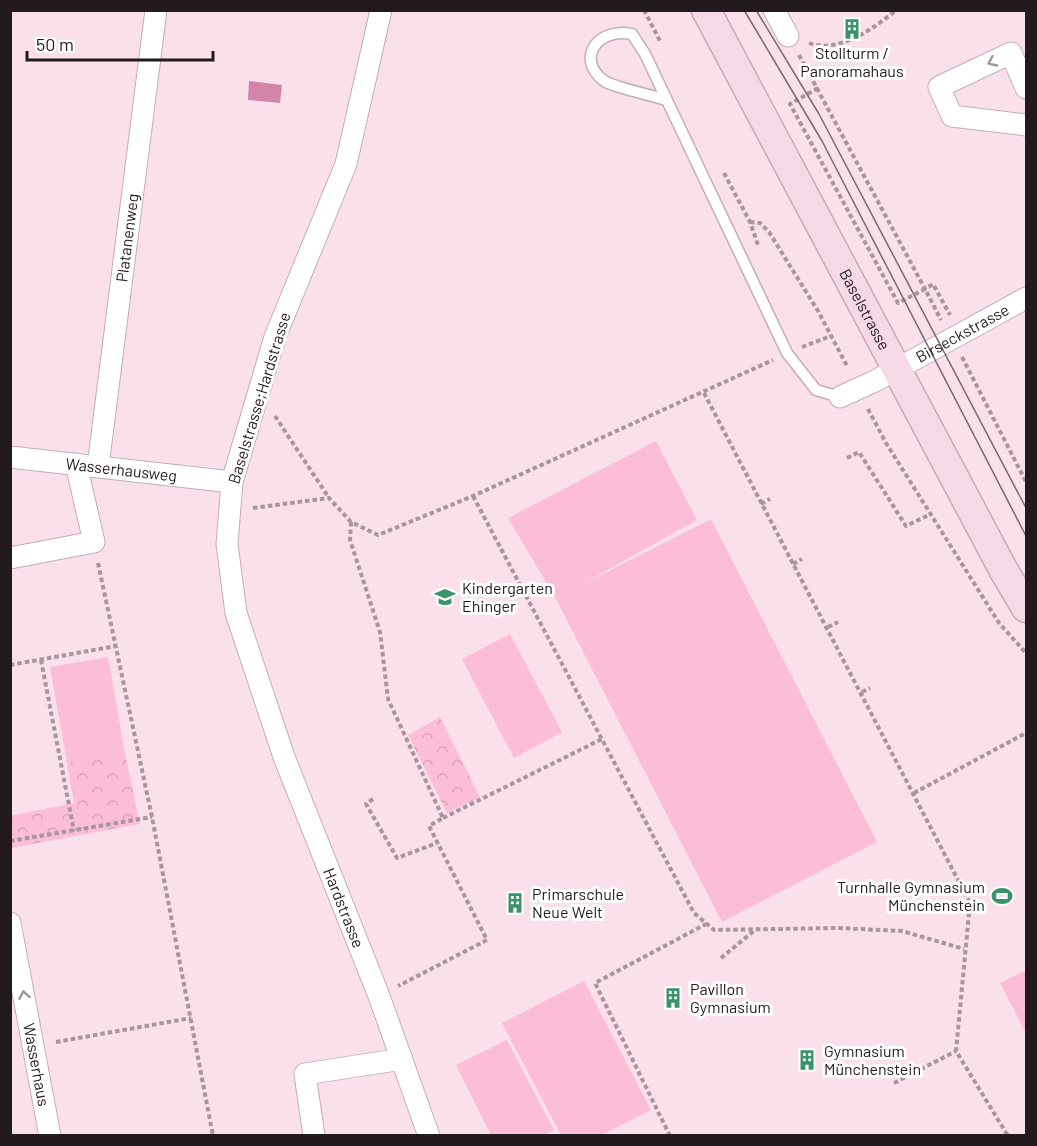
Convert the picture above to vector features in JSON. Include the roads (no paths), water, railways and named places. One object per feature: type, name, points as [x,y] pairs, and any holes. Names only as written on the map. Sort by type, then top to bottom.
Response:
[{"type":"main road","name":"Baselstrasse","points":[[706,10],[1004,571],[1026,608]]},
{"type":"street","name":"Platanenweg","points":[[98,466],[156,10]]},
{"type":"street","name":"Baselstrasse;Hardstrasse","points":[[284,757],[236,613],[227,544],[228,511],[232,482],[275,337],[346,164],[381,10]]},
{"type":"street","points":[[774,10],[788,36]]},
{"type":"street","points":[[1026,88],[1011,53],[939,87],[952,116],[1026,125]]},
{"type":"street","name":"Birseckstrasse","points":[[840,397],[897,369],[952,330],[1026,298]]},
{"type":"street","name":"Wasserhausweg","points":[[10,457],[232,482]]},
{"type":"street","points":[[10,558],[94,542],[76,464]]},
{"type":"street","name":"Hardstrasse","points":[[284,757],[379,996],[429,1136]]},
{"type":"street","name":"Wasserhaus","points":[[10,922],[50,1136]]},
{"type":"street","points":[[314,1136],[305,1074],[402,1059]]},
{"type":"lane","points":[[666,100],[604,81],[594,71],[591,57],[596,43],[606,34],[616,31],[632,34],[645,54],[711,188],[787,353],[816,390],[840,397]]},
{"type":"tram line","points":[[744,10],[822,141],[1026,536]]},
{"type":"tram line","points":[[756,10],[819,114],[1026,508]]},
{"type":"place","name":"Stollturm / Panoramahaus","points":[[852,29]]},
{"type":"place","name":"Kindergarten Ehinger","points":[[445,597]]},
{"type":"place","name":"Turnhalle Gymnasium Münchenstein","points":[[1002,896]]},
{"type":"place","name":"Primarschule Neue Welt","points":[[515,903]]},
{"type":"place","name":"Pavillon Gymnasium","points":[[673,998]]},
{"type":"place","name":"Gymnasium Münchenstein","points":[[807,1060]]}]
